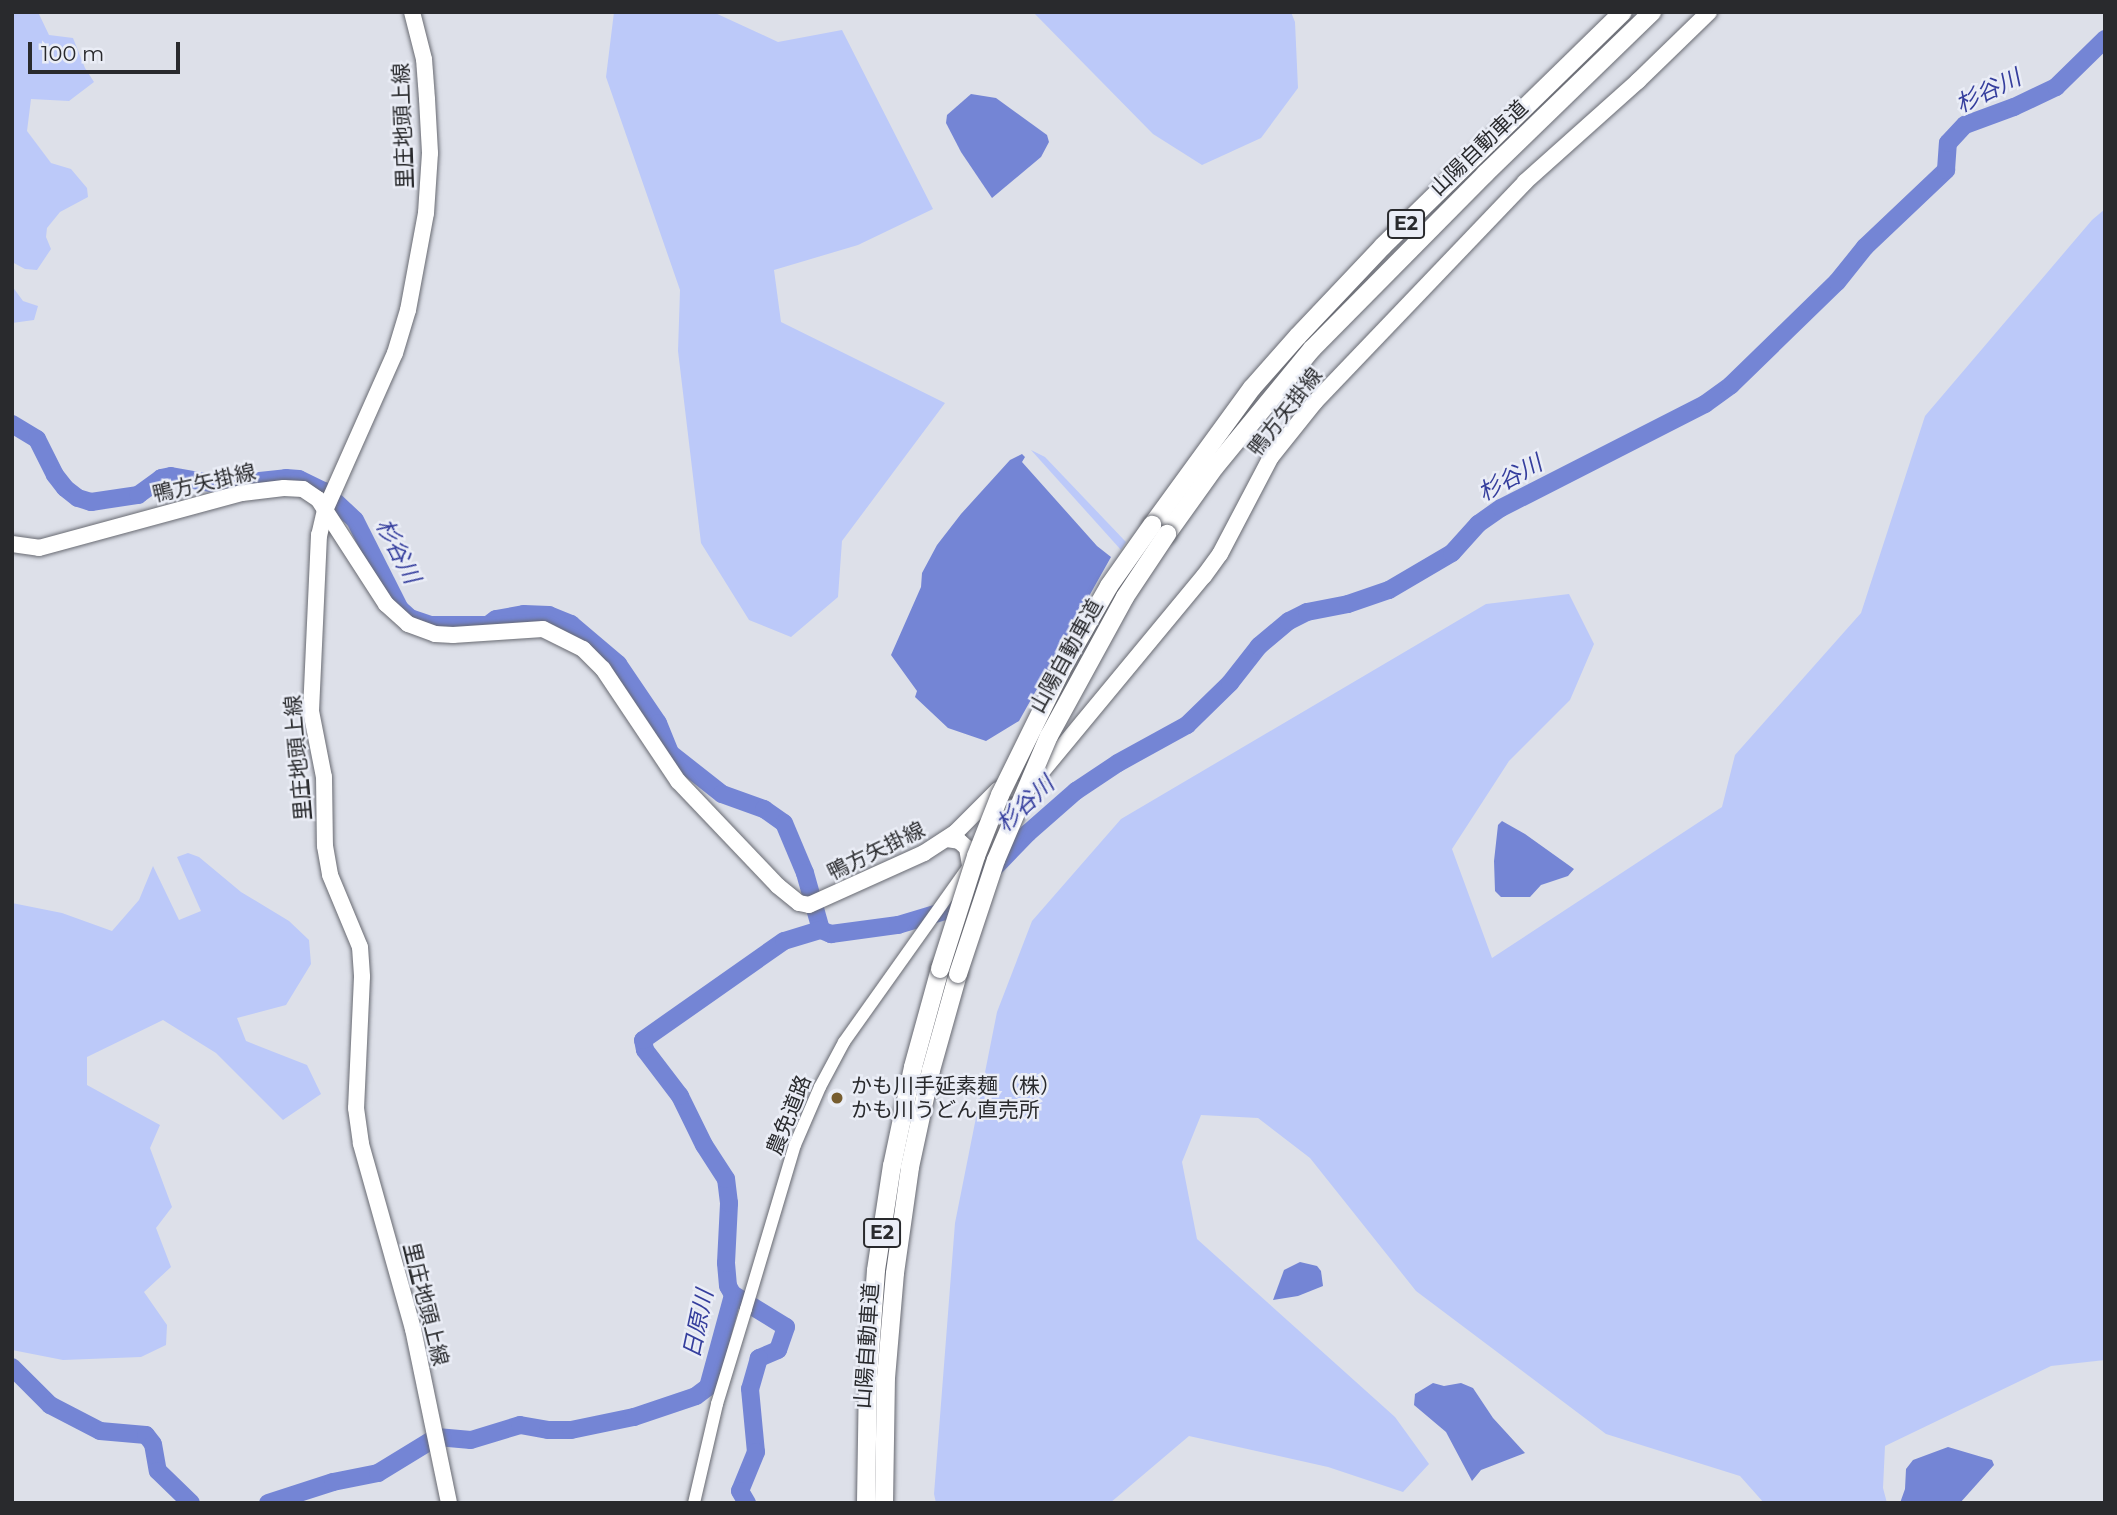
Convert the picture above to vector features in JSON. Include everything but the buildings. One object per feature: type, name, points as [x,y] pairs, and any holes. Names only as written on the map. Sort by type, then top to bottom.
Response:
[{"type":"highway","name":"山陽自動車道","points":[[884,1503],[886,1378],[895,1273],[910,1167],[931,1070],[958,974],[996,860],[1049,736],[1160,529],[1252,388],[1383,246],[1623,12]]},
{"type":"highway","name":"山陽自動車道","points":[[866,1503],[868,1379],[877,1270],[905,1104],[940,969],[976,856],[1000,795],[1064,665],[1110,586],[1312,349],[1652,12]]},
{"type":"main road","name":"里庄地頭上線","points":[[412,12],[424,59],[427,99],[430,153],[426,213],[408,310],[395,353],[327,507],[315,563],[311,711],[324,777],[326,846],[330,875],[360,947],[362,976],[356,1108],[369,1177],[403,1290],[449,1503]]},
{"type":"main road","name":"鴨方矢掛線","points":[[12,544],[39,548],[214,499],[284,488],[303,489],[327,507],[386,604],[408,624],[435,634],[453,635],[543,629],[583,649],[603,669],[678,781],[778,886],[799,903],[813,904],[924,853],[947,839],[998,790],[1014,788],[1025,792],[1192,592],[1220,554],[1271,457],[1315,402],[1525,182],[1638,81],[1709,12]]},
{"type":"main road","points":[[947,839],[959,841],[967,848],[970,865]]},
{"type":"street","name":"農免道路","points":[[694,1503],[714,1416],[795,1145],[820,1087],[844,1042],[1025,792]]},
{"type":"shaded area","points":[[12,12],[38,12],[49,35],[73,38],[94,82],[69,101],[31,99],[27,131],[51,163],[71,169],[87,188],[88,197],[60,212],[47,228],[46,237],[51,249],[37,270],[25,269],[12,262]]},
{"type":"shaded area","points":[[614,12],[713,12],[778,42],[842,30],[933,209],[858,245],[774,270],[781,322],[945,403],[842,541],[838,597],[791,637],[749,620],[701,543],[678,351],[680,290],[606,77]]},
{"type":"shaded area","points":[[1033,12],[1291,12],[1295,22],[1298,88],[1261,138],[1202,165],[1153,134]]},
{"type":"shaded area","points":[[2105,209],[2105,1360],[2051,1366],[1885,1446],[1883,1488],[1887,1503],[1764,1503],[1740,1476],[1606,1434],[1416,1291],[1310,1158],[1258,1118],[1201,1115],[1182,1162],[1197,1239],[1395,1417],[1429,1464],[1403,1492],[1328,1467],[1189,1436],[1110,1503],[936,1503],[934,1494],[955,1223],[997,1012],[1032,921],[1121,819],[1486,604],[1569,594],[1594,644],[1570,700],[1509,761],[1452,849],[1492,958],[1722,807],[1735,755],[1861,613],[1925,416],[2092,220]]},
{"type":"shaded area","points":[[12,286],[23,301],[38,306],[34,320],[12,323]]},
{"type":"shaded area","points":[[1031,450],[1045,457],[1126,542],[1121,550]]},
{"type":"shaded area","points":[[188,853],[199,857],[241,892],[289,921],[309,940],[311,964],[286,1005],[237,1018],[246,1041],[307,1065],[321,1094],[283,1120],[216,1053],[163,1020],[87,1057],[87,1085],[160,1125],[150,1148],[172,1207],[156,1228],[171,1267],[144,1292],[167,1325],[166,1345],[141,1357],[63,1360],[12,1350],[12,903],[62,913],[112,931],[139,900],[153,866],[179,920],[201,911],[177,857]]},
{"type":"water","points":[[971,94],[996,98],[1047,135],[1049,142],[1041,157],[992,198],[961,152],[946,123],[947,115]]},
{"type":"water","points":[[1022,454],[1025,457],[1022,462],[1097,546],[1111,557],[1019,721],[986,741],[948,728],[915,697],[917,691],[891,655],[921,587],[922,573],[937,545],[1010,460]]},
{"type":"water","points":[[1502,821],[1574,869],[1568,876],[1541,885],[1530,897],[1501,897],[1495,891],[1494,861],[1498,825]]},
{"type":"water","points":[[1300,1262],[1317,1266],[1321,1271],[1323,1286],[1298,1296],[1273,1300],[1284,1270]]},
{"type":"water","points":[[1433,1383],[1444,1386],[1461,1383],[1473,1388],[1493,1418],[1525,1453],[1481,1470],[1472,1481],[1446,1432],[1414,1405],[1415,1394]]},
{"type":"water","points":[[1948,1447],[1992,1460],[1994,1465],[1960,1503],[1900,1503],[1905,1489],[1906,1469],[1913,1460]]},
{"type":"waterway","name":"杉谷川","points":[[821,930],[831,934],[898,925],[948,910],[971,892],[1028,833],[1076,791],[1118,763],[1187,725],[1230,683],[1259,646],[1289,621],[1307,612],[1348,604],[1389,590],[1452,553],[1478,524],[1501,508],[1705,404],[1731,385],[1837,282],[1865,247],[1946,170],[1948,143],[1965,125],[2014,107],[2056,87],[2105,39]]},
{"type":"waterway","name":"杉谷川","points":[[12,424],[37,439],[55,475],[65,488],[78,498],[91,502],[138,495],[161,478],[171,476],[222,485],[299,479],[324,491],[355,520],[400,609],[410,618],[430,625],[488,625],[496,619],[524,614],[549,615],[571,624],[618,664],[658,723],[670,753],[722,794],[764,809],[784,823],[805,873],[821,930]]},
{"type":"waterway","name":"日原川","points":[[268,1503],[333,1482],[378,1473],[437,1437],[471,1440],[520,1425],[548,1430],[571,1430],[634,1417],[696,1396],[708,1387],[733,1295],[728,1286],[726,1263],[729,1203],[726,1179],[704,1145],[680,1096],[645,1050],[643,1040],[784,941],[821,930]]},
{"type":"waterway","points":[[734,1295],[786,1327],[778,1350],[759,1358],[750,1389],[756,1452],[740,1491],[747,1503]]},
{"type":"waterway","name":"日原川","points":[[12,1367],[50,1405],[100,1431],[146,1435],[153,1444],[158,1471],[191,1503]]},
{"type":"place","name":"かも川手延素麺（株） かも川うどん直売所","points":[[837,1098]]}]
